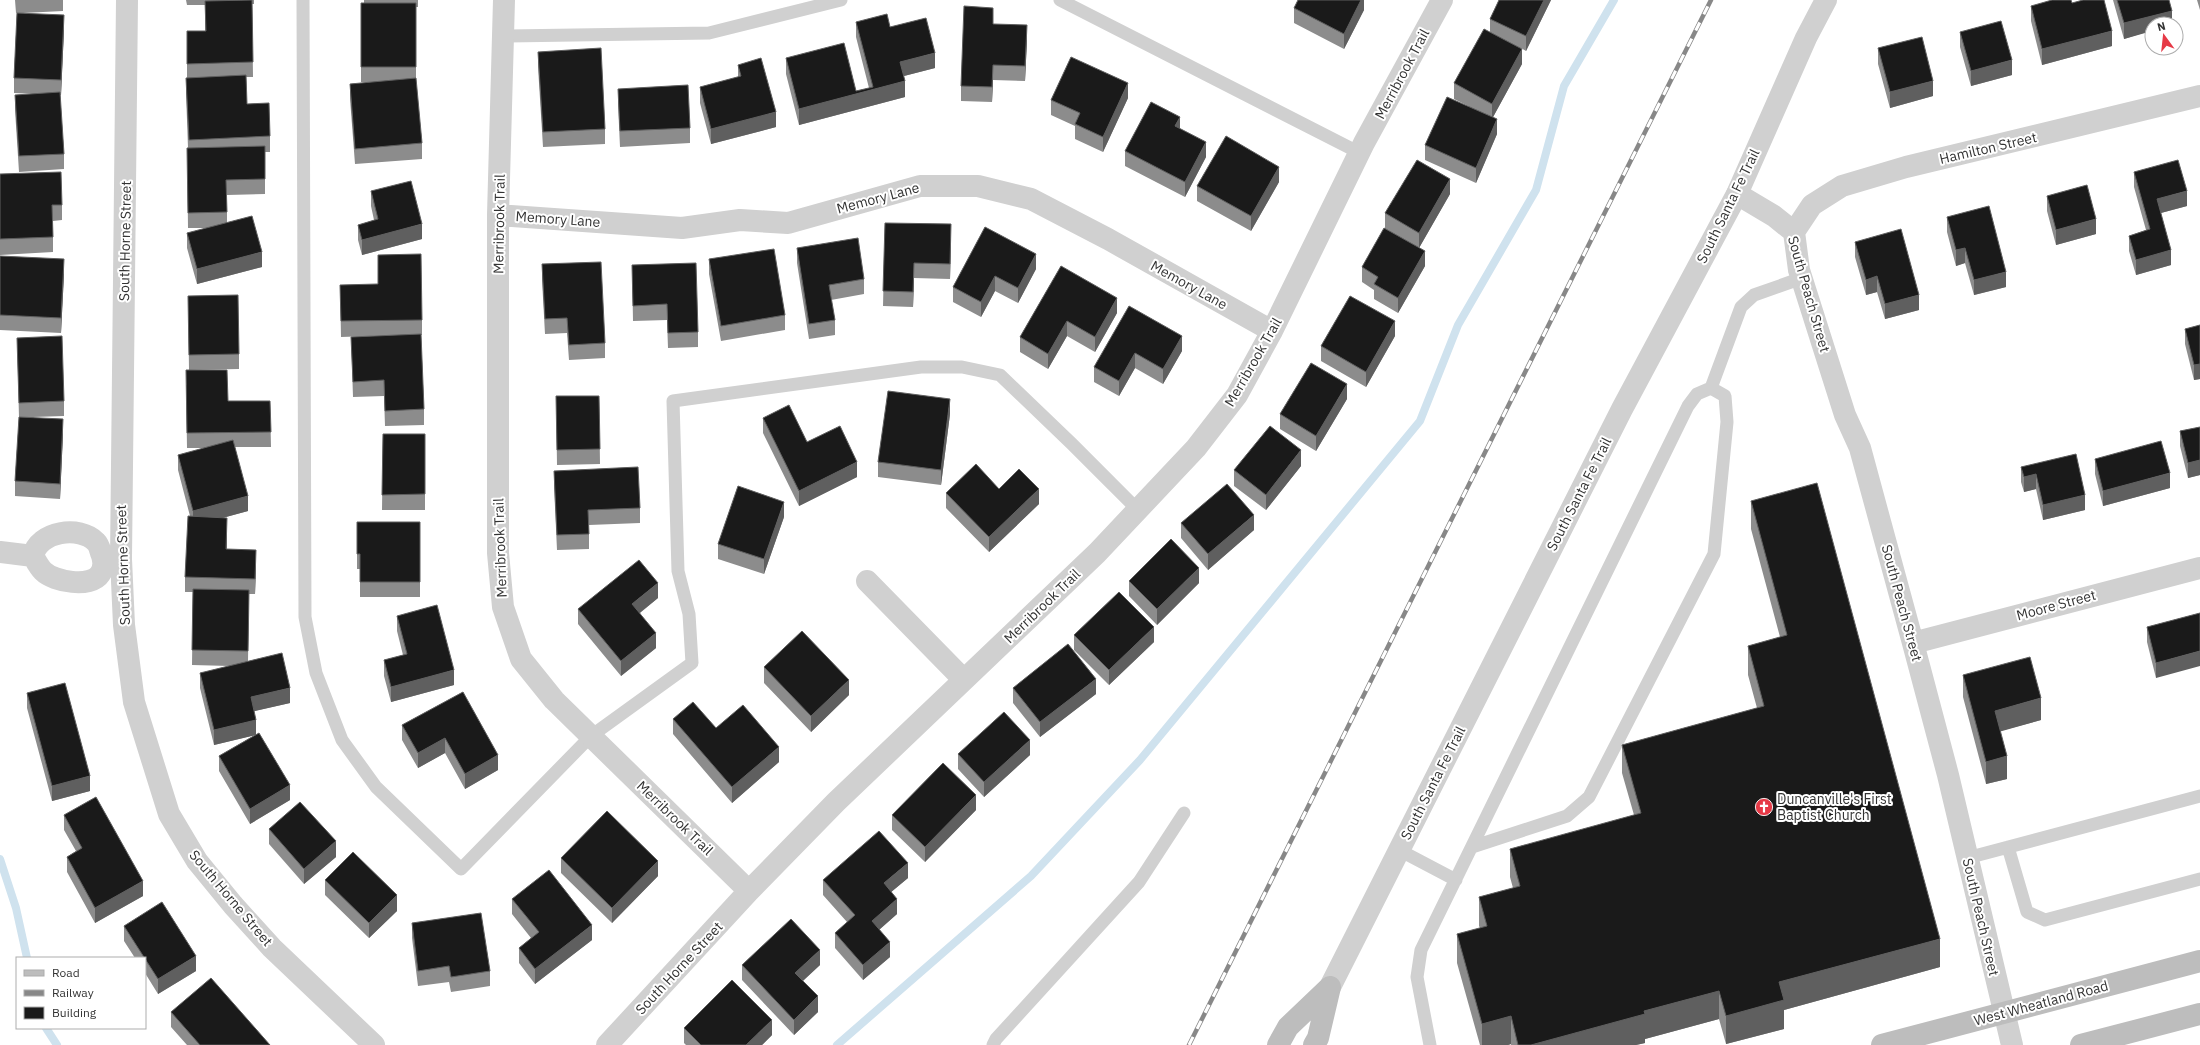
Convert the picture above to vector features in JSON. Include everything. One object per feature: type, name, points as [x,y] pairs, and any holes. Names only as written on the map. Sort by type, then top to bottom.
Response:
[{"type":"main road","name":"West Wheatland Road","points":[[1882,1045],[2200,961]]},
{"type":"main road","name":"South Santa Fe Trail","points":[[1278,1045],[1288,1027],[1330,987]]},
{"type":"main road","name":"South Santa Fe Trail","points":[[1314,1045],[1318,1038],[1330,987]]},
{"type":"main road","points":[[2081,1045],[2200,1014]]},
{"type":"street","name":"South Horne Street","points":[[128,0],[112,559],[124,625],[134,702],[170,814],[197,861],[233,905],[272,948],[374,1045]]},
{"type":"street","name":"Merribrook Trail","points":[[504,0],[498,215],[498,553],[503,607],[521,659],[554,700],[749,891],[836,802],[1097,553],[1196,448],[1237,396],[1272,332],[1360,152],[1442,0]]},
{"type":"street","name":"South Santa Fe Trail","points":[[1330,987],[1622,408],[1738,194],[1806,38],[1826,0]]},
{"type":"street","name":"Hamilton Street","points":[[1794,232],[1812,205],[1842,186],[1906,167],[2200,96]]},
{"type":"street","name":"Memory Lane","points":[[498,215],[682,228],[740,220],[788,223],[920,186],[978,186],[1031,199],[1108,240],[1272,332]]},
{"type":"street","name":"South Peach Street","points":[[1738,194],[1774,216],[1794,232],[1802,278],[1845,415],[1860,448],[1913,643],[2012,1045]]},
{"type":"street","points":[[66,532],[86,535],[97,543],[112,559],[100,574],[91,581],[72,582],[54,578],[44,572],[33,556],[34,550],[42,542],[53,534],[66,532]]},
{"type":"street","points":[[0,552],[33,556]]},
{"type":"street","name":"Moore Street","points":[[1913,643],[2200,568]]},
{"type":"street","points":[[867,581],[964,680]]},
{"type":"street","name":"South Horne Street","points":[[607,1045],[749,891]]},
{"type":"lane","points":[[303,0],[305,617],[316,673],[342,740],[376,787],[461,869],[591,736],[692,663],[688,614],[678,571],[673,401],[921,367],[962,367],[1000,375],[1138,510]]},
{"type":"lane","points":[[504,36],[709,33],[841,0]]},
{"type":"lane","points":[[1060,0],[1360,152]]},
{"type":"lane","points":[[1430,1045],[1417,977],[1420,950],[1456,880],[1688,406],[1698,394],[1711,388],[1741,307],[1754,295],[1802,278]]},
{"type":"lane","points":[[1472,847],[1567,816],[1589,797],[1714,554],[1727,422],[1725,396],[1711,388]]},
{"type":"lane","points":[[1967,858],[2200,796]]},
{"type":"lane","points":[[993,1045],[996,1039],[1139,882],[1184,813]]},
{"type":"lane","points":[[2008,847],[2027,912],[2045,920],[2200,879]]},
{"type":"lane","points":[[1400,850],[1456,880]]},
{"type":"building","points":[[252,0],[253,62],[187,64],[187,31],[206,31],[205,1]]},
{"type":"building","points":[[1298,0],[1361,0],[1344,34],[1294,8]]},
{"type":"building","points":[[1499,0],[1544,0],[1526,36],[1490,19]]},
{"type":"building","points":[[2052,0],[2071,0],[2072,3],[2083,0],[2104,0],[2112,31],[2042,49],[2031,6]]},
{"type":"building","points":[[2117,0],[2169,0],[2172,11],[2152,16],[2144,16],[2144,18],[2124,23]]},
{"type":"building","points":[[361,3],[416,3],[416,67],[361,67]]},
{"type":"building","points":[[964,6],[993,8],[993,24],[1027,25],[1025,66],[993,65],[992,87],[961,86]]},
{"type":"building","points":[[17,13],[64,15],[61,80],[14,78]]},
{"type":"building","points":[[887,14],[890,27],[926,18],[935,53],[900,62],[905,81],[799,109],[786,58],[844,43],[856,91],[873,87],[856,22]]},
{"type":"building","points":[[2001,21],[2012,60],[1971,71],[1960,32]]},
{"type":"building","points":[[1484,29],[1522,49],[1492,104],[1454,83]]},
{"type":"building","points":[[1922,37],[1933,81],[1890,92],[1878,48]]},
{"type":"building","points":[[601,48],[605,129],[543,132],[538,52]]},
{"type":"building","points":[[1071,57],[1128,83],[1103,137],[1075,124],[1080,113],[1051,100]]},
{"type":"building","points":[[761,58],[776,112],[711,129],[700,87],[741,76],[738,65]]},
{"type":"building","points":[[246,75],[247,104],[269,103],[270,136],[189,140],[186,78]]},
{"type":"building","points":[[416,78],[422,143],[355,149],[350,84]]},
{"type":"building","points":[[688,85],[690,128],[620,131],[618,89]]},
{"type":"building","points":[[60,92],[64,154],[19,156],[15,95]]},
{"type":"building","points":[[1447,97],[1497,119],[1476,168],[1425,145]]},
{"type":"building","points":[[1151,102],[1180,117],[1175,126],[1206,142],[1185,182],[1125,151]]},
{"type":"building","points":[[1226,136],[1279,167],[1251,216],[1197,186]]},
{"type":"building","points":[[265,146],[265,179],[226,180],[227,212],[188,213],[187,148]]},
{"type":"building","points":[[1417,160],[1450,179],[1419,233],[1385,213]]},
{"type":"building","points":[[2178,160],[2187,191],[2157,199],[2171,250],[2136,260],[2129,236],[2150,229],[2134,172]]},
{"type":"building","points":[[61,172],[62,205],[52,205],[53,237],[0,239],[0,174]]},
{"type":"building","points":[[411,181],[422,224],[362,240],[358,225],[378,219],[371,191]]},
{"type":"building","points":[[2087,185],[2096,219],[2056,230],[2047,196]]},
{"type":"building","points":[[1989,206],[2006,272],[1974,280],[1965,248],[1956,250],[1947,217]]},
{"type":"building","points":[[252,216],[262,252],[197,269],[187,233]]},
{"type":"building","points":[[885,223],[951,224],[950,264],[914,263],[913,292],[883,291]]},
{"type":"building","points":[[985,227],[1036,254],[1018,288],[995,276],[981,302],[953,287]]},
{"type":"building","points":[[1384,228],[1425,251],[1398,298],[1374,284],[1378,277],[1362,267]]},
{"type":"building","points":[[1901,229],[1919,295],[1885,304],[1877,276],[1866,280],[1855,242]]},
{"type":"building","points":[[858,238],[864,279],[829,285],[835,320],[809,324],[797,248]]},
{"type":"building","points":[[774,249],[785,315],[721,326],[709,259]]},
{"type":"building","points":[[421,254],[422,320],[341,321],[340,285],[378,284],[378,255]]},
{"type":"building","points":[[0,256],[64,259],[61,318],[0,315]]},
{"type":"building","points":[[601,262],[605,343],[569,345],[567,318],[545,319],[542,264]]},
{"type":"building","points":[[696,263],[698,332],[668,333],[667,304],[633,306],[632,265]]},
{"type":"building","points":[[1061,266],[1117,298],[1095,337],[1067,321],[1048,354],[1020,337]]},
{"type":"building","points":[[238,295],[239,354],[189,355],[188,296]]},
{"type":"building","points":[[1350,296],[1395,321],[1366,372],[1321,346]]},
{"type":"building","points":[[1129,306],[1182,336],[1163,369],[1135,353],[1119,381],[1094,367]]},
{"type":"building","points":[[2200,325],[2200,364],[2194,365],[2185,329]]},
{"type":"building","points":[[421,334],[424,409],[385,411],[384,380],[353,382],[351,337]]},
{"type":"building","points":[[62,336],[64,401],[19,403],[17,338]]},
{"type":"building","points":[[1311,363],[1347,384],[1316,436],[1280,414]]},
{"type":"building","points":[[186,370],[227,370],[228,401],[270,401],[271,432],[187,433]]},
{"type":"building","points":[[888,391],[950,399],[941,470],[878,462]]},
{"type":"building","points":[[556,396],[599,396],[600,449],[557,450]]},
{"type":"building","points":[[789,405],[807,442],[840,426],[857,462],[799,491],[763,418]]},
{"type":"building","points":[[19,417],[63,419],[60,484],[15,481]]},
{"type":"building","points":[[1270,426],[1301,450],[1266,495],[1234,470]]},
{"type":"building","points":[[2200,427],[2200,460],[2188,463],[2180,431]]},
{"type":"building","points":[[383,434],[425,434],[425,494],[382,495]]},
{"type":"building","points":[[233,440],[248,496],[193,511],[178,455]]},
{"type":"building","points":[[2161,441],[2170,473],[2103,491],[2095,459]]},
{"type":"building","points":[[2076,454],[2085,495],[2043,505],[2036,474],[2024,477],[2021,467]]},
{"type":"building","points":[[976,464],[999,489],[1019,469],[1039,489],[989,537],[946,493]]},
{"type":"building","points":[[638,467],[640,508],[588,510],[589,534],[557,535],[554,471]]},
{"type":"building","name":"Duncanville's First Baptist Church","points":[[1817,483],[1940,939],[1779,982],[1784,1000],[1726,1016],[1719,991],[1644,1011],[1645,1014],[1531,1045],[1518,1045],[1511,1016],[1482,1024],[1457,934],[1487,926],[1479,897],[1520,886],[1510,849],[1641,813],[1622,745],[1764,706],[1748,646],[1787,635],[1751,501]]},
{"type":"building","points":[[1227,484],[1254,515],[1208,554],[1181,523]]},
{"type":"building","points":[[738,486],[784,502],[764,559],[718,544]]},
{"type":"building","points":[[188,516],[227,518],[226,549],[256,550],[255,579],[185,577]]},
{"type":"building","points":[[357,522],[420,522],[420,582],[360,582],[360,554],[357,554]]},
{"type":"building","points":[[1171,539],[1199,568],[1157,609],[1129,581]]},
{"type":"building","points":[[639,560],[658,583],[632,604],[656,633],[621,661],[578,609]]},
{"type":"building","points":[[193,589],[249,590],[248,651],[192,650]]},
{"type":"building","points":[[1119,592],[1154,627],[1109,670],[1074,635]]},
{"type":"building","points":[[437,605],[454,670],[391,687],[384,660],[407,654],[397,616]]},
{"type":"building","points":[[2200,613],[2200,651],[2156,663],[2147,627]]},
{"type":"building","points":[[802,631],[849,680],[811,716],[764,667]]},
{"type":"building","points":[[1068,644],[1096,679],[1040,722],[1013,688]]},
{"type":"building","points":[[282,653],[290,688],[251,697],[256,720],[214,730],[200,673]]},
{"type":"building","points":[[2030,657],[2041,698],[1995,711],[2007,756],[1986,762],[1963,675]]},
{"type":"building","points":[[65,683],[90,776],[52,786],[27,693]]},
{"type":"building","points":[[463,692],[498,755],[465,774],[445,738],[418,753],[402,725]]},
{"type":"building","points":[[693,702],[716,728],[743,705],[779,747],[732,787],[673,719]]},
{"type":"building","points":[[1004,712],[1030,740],[984,782],[958,754]]},
{"type":"building","points":[[259,733],[290,785],[250,809],[219,756]]},
{"type":"building","points":[[943,763],[976,795],[925,847],[892,815]]},
{"type":"building","points":[[96,797],[143,881],[95,908],[67,857],[82,848],[64,815]]},
{"type":"building","points":[[300,802],[336,841],[304,869],[269,829]]},
{"type":"building","points":[[607,811],[658,861],[612,908],[561,858]]},
{"type":"building","points":[[879,831],[908,863],[884,883],[897,899],[872,921],[890,942],[863,965],[835,933],[855,915],[823,880]]},
{"type":"building","points":[[353,852],[397,895],[369,923],[325,880]]},
{"type":"building","points":[[549,870],[592,925],[535,969],[519,948],[539,932],[512,899]]},
{"type":"building","points":[[162,902],[196,956],[158,979],[146,960],[146,957],[144,957],[124,926]]},
{"type":"building","points":[[481,913],[490,971],[451,977],[449,966],[418,971],[412,923]]},
{"type":"building","points":[[791,919],[820,950],[795,973],[818,996],[794,1020],[742,965]]},
{"type":"building","points":[[211,978],[270,1045],[200,1045],[171,1012]]},
{"type":"building","points":[[732,980],[772,1020],[746,1045],[701,1045],[684,1028]]},
{"type":"waterway","points":[[837,1045],[1031,876],[1140,760],[1420,421],[1458,325],[1536,190],[1564,86],[1614,0]]},
{"type":"waterway","points":[[0,859],[16,908],[27,957]]},
{"type":"waterway","points":[[47,1029],[57,1045]]},
{"type":"railway","points":[[1189,1045],[1711,0]]},
{"type":"place","name":"Duncanville's First Baptist Church","points":[[1764,807]]}]
